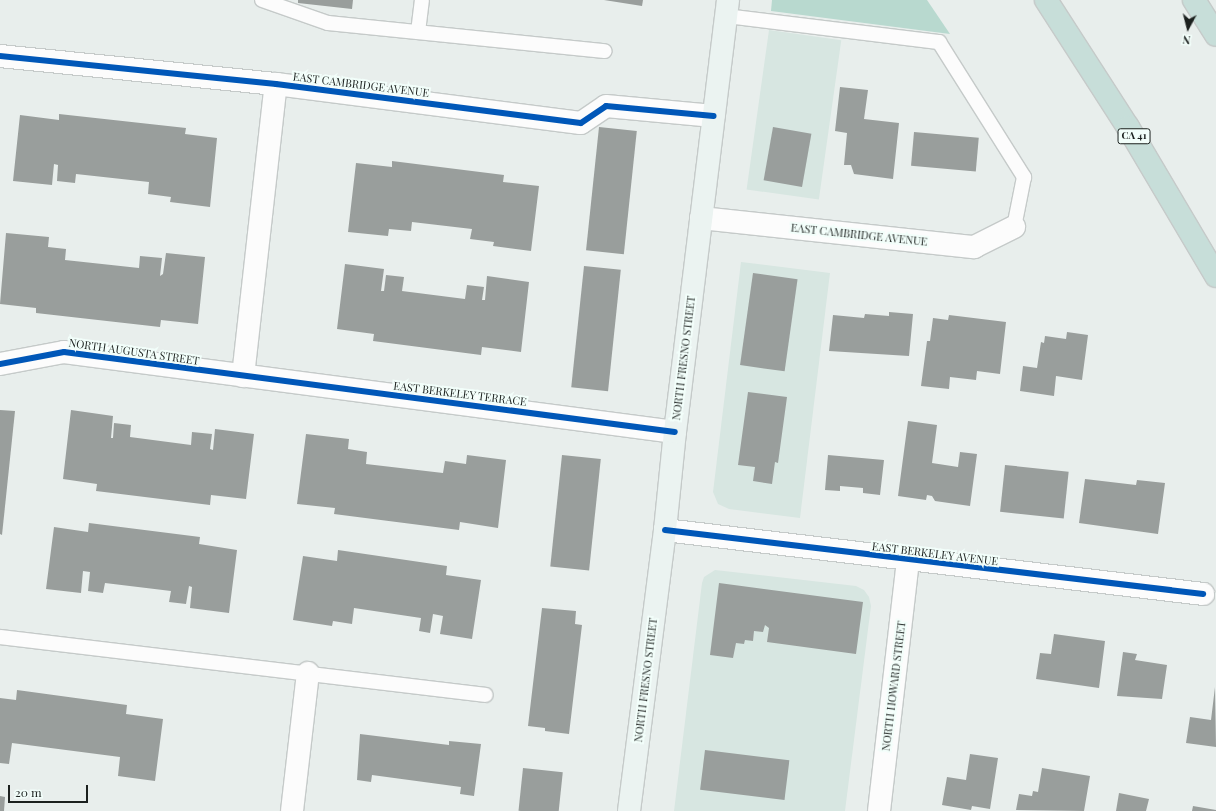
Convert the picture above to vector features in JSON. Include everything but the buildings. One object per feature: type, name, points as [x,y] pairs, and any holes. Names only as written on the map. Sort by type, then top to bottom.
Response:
[{"type":"highway","name":"CA 41","points":[[1046,0],[1128,127],[1216,276]]},
{"type":"highway","points":[[1194,0],[1216,35]]},
{"type":"main road","name":"NORTH FRESNO STREET","points":[[629,811],[665,530],[675,432],[727,8]]},
{"type":"street","name":"EAST CAMBRIDGE AVENUE","points":[[0,56],[276,84],[581,123],[606,106],[714,116]]},
{"type":"street","points":[[243,376],[276,84]]},
{"type":"street","name":"EAST CAMBRIDGE AVENUE","points":[[701,218],[974,247],[1014,227]]},
{"type":"street","name":"NORTH AUGUSTA STREET","points":[[0,364],[64,352],[243,376]]},
{"type":"street","name":"EAST BERKELEY TERRACE","points":[[243,376],[675,432]]},
{"type":"street","name":"EAST BERKELEY AVENUE","points":[[665,530],[908,561],[1203,594]]},
{"type":"street","name":"NORTH HOWARD STREET","points":[[880,811],[908,561]]},
{"type":"street","points":[[292,811],[308,673]]},
{"type":"lane","points":[[262,0],[328,23],[605,51]]},
{"type":"lane","points":[[418,32],[422,0]]},
{"type":"lane","points":[[727,8],[939,42],[1024,177],[1014,227]]},
{"type":"lane","points":[[0,637],[486,695]]},
{"type":"shaded area","points":[[769,30],[841,40],[819,200],[747,189]]},
{"type":"shaded area","points":[[741,262],[830,273],[800,518],[729,509],[718,504],[713,492]]},
{"type":"shaded area","points":[[715,570],[856,586],[864,590],[869,597],[871,606],[845,811],[674,811],[702,583],[704,577]]},
{"type":"green space","points":[[772,0],[927,0],[950,34],[771,11]]},
{"type":"cycle path","points":[[0,56],[276,84],[581,123],[606,106],[714,116]]},
{"type":"cycle path","points":[[0,364],[64,352],[675,432]]},
{"type":"cycle path","points":[[665,530],[1203,594]]}]
